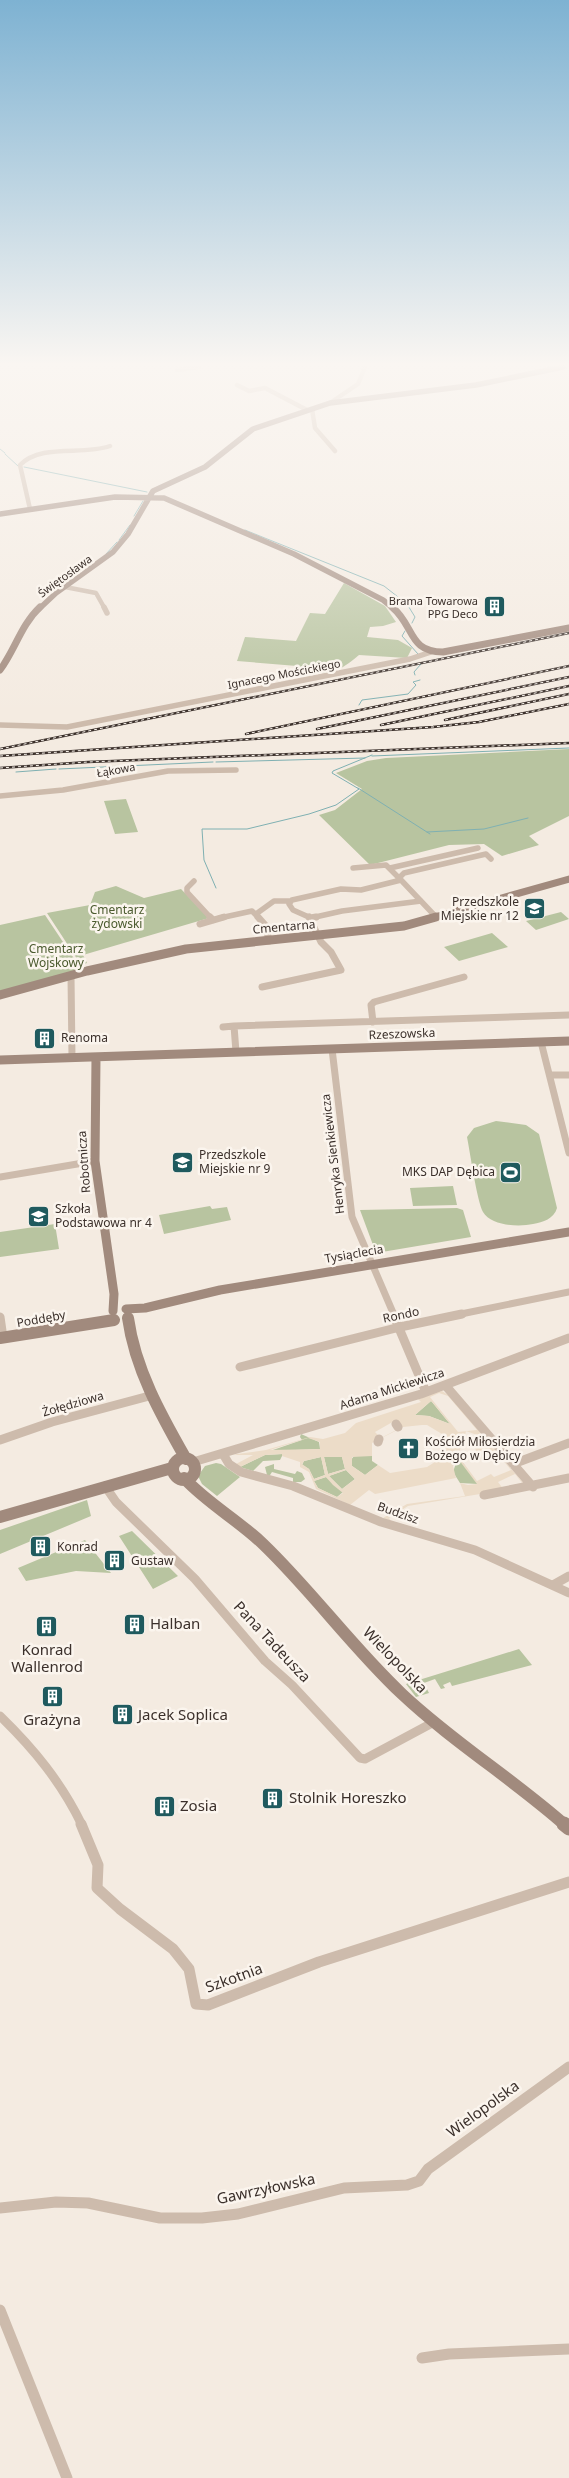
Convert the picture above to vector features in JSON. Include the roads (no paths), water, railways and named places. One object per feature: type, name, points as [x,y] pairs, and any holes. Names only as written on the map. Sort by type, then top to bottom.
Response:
[{"type":"street","points":[[24,483],[30,510]]},
{"type":"street","name":"Świętosława","points":[[0,670],[7,661],[16,639],[34,613],[65,587],[96,566],[117,547],[131,530],[148,497],[160,485],[166,483]]},
{"type":"street","points":[[0,514],[115,496],[148,497],[172,502],[281,548],[367,591],[392,606],[421,648],[431,652]]},
{"type":"street","points":[[65,587],[96,593],[107,613]]},
{"type":"street","name":"Ignacego Mościckiego","points":[[0,725],[49,728],[67,726],[401,661],[431,652],[443,652],[569,628]]},
{"type":"street","name":"Łąkowa","points":[[0,796],[63,790],[168,771],[236,770]]},
{"type":"street","points":[[256,914],[274,901],[290,901],[341,889],[362,890],[400,879],[404,873],[484,853],[390,868]]},
{"type":"street","points":[[353,868],[360,869],[382,865],[390,868],[437,918]]},
{"type":"street","name":"Cmentarna","points":[[0,995],[183,949],[391,928],[437,918],[569,879]]},
{"type":"street","points":[[194,881],[187,888],[188,894],[213,920]]},
{"type":"street","points":[[290,901],[289,905],[293,910],[312,918],[342,911],[421,901]]},
{"type":"street","points":[[200,924],[248,910],[256,914],[266,926],[269,941]]},
{"type":"street","points":[[262,988],[340,972],[341,967],[322,942],[312,918]]},
{"type":"street","points":[[71,976],[72,1057]]},
{"type":"street","name":"Rzeszowska","points":[[373,1022],[371,1005],[374,1002],[464,977]]},
{"type":"street","name":"Rzeszowska","points":[[223,1027],[569,1015]]},
{"type":"street","points":[[234,1026],[236,1052]]},
{"type":"street","name":"Rzeszowska","points":[[0,1060],[569,1041]]},
{"type":"street","points":[[541,1042],[565,1125],[569,1153]]},
{"type":"street","name":"Henryka Sienkiewicza","points":[[332,1049],[352,1217],[400,1326],[426,1392]]},
{"type":"street","name":"Robotnicza","points":[[96,1056],[95,1160],[114,1294],[113,1316]]},
{"type":"street","points":[[550,1075],[569,1074]]},
{"type":"street","points":[[0,1177],[95,1160]]},
{"type":"street","name":"Tysiąclecia","points":[[113,1316],[220,1290],[569,1232]]},
{"type":"street","name":"Rondo","points":[[240,1367],[400,1326],[569,1292]]},
{"type":"street","name":"Robotnicza","points":[[114,1294],[127,1313]]},
{"type":"street","points":[[0,1517],[105,1486],[184,1468],[129,1334],[127,1313]]},
{"type":"street","points":[[113,1316],[129,1334]]},
{"type":"street","name":"Poddęby","points":[[2,1338],[40,1333],[113,1316]]},
{"type":"street","points":[[0,1317],[2,1338]]},
{"type":"street","name":"Adama Mickiewicza","points":[[184,1468],[426,1392],[569,1338]]},
{"type":"street","points":[[445,1385],[532,1487]]},
{"type":"street","name":"Żołędziowa","points":[[0,1440],[52,1422],[153,1395]]},
{"type":"street","points":[[513,1464],[569,1443]]},
{"type":"street","name":"Budzisz","points":[[221,1455],[229,1464],[241,1472],[293,1486],[381,1522],[475,1550],[569,1592]]},
{"type":"street","name":"Wielopolska","points":[[184,1468],[193,1488],[243,1524],[300,1581],[400,1692],[434,1722],[512,1779],[569,1828]]},
{"type":"street","points":[[484,1495],[532,1487],[569,1478]]},
{"type":"street","name":"Pana Tadeusza","points":[[105,1486],[116,1502],[195,1579],[265,1661],[292,1685],[360,1758],[365,1759],[434,1722]]},
{"type":"street","points":[[553,1584],[569,1576]]},
{"type":"street","name":"Szkotnia","points":[[0,1716],[41,1756],[55,1774],[70,1800],[98,1863],[97,1888],[120,1909],[174,1949],[189,1969],[196,2004],[208,2005],[319,1962],[569,1882]]},
{"type":"street","name":"Wielopolska","points":[[419,2181],[428,2169],[569,2067]]},
{"type":"street","name":"Gawrzyłowska","points":[[0,2208],[56,2202],[88,2203],[160,2218],[202,2218],[238,2214],[344,2188],[407,2185],[419,2181]]},
{"type":"street","points":[[0,2310],[67,2478]]},
{"type":"street","points":[[422,2358],[448,2354],[569,2349]]},
{"type":"waterway","points":[[101,483],[147,492]]},
{"type":"waterway","points":[[134,516],[143,501]]},
{"type":"waterway","points":[[119,540],[130,525]]},
{"type":"waterway","points":[[245,530],[384,586],[407,604],[415,617],[412,623]]},
{"type":"waterway","points":[[106,554],[117,542]]},
{"type":"waterway","points":[[405,631],[402,636],[418,654]]},
{"type":"waterway","points":[[415,675],[414,672],[421,664]]},
{"type":"waterway","points":[[359,705],[362,700],[408,694],[416,685],[413,682],[420,680]]},
{"type":"waterway","points":[[372,756],[569,748]]},
{"type":"waterway","points":[[365,758],[372,755]]},
{"type":"waterway","points":[[216,762],[365,758]]},
{"type":"waterway","points":[[216,888],[204,860],[202,829],[247,829],[309,814],[336,805],[359,789],[332,773],[333,771],[365,758]]},
{"type":"waterway","points":[[59,769],[213,762]]},
{"type":"waterway","points":[[16,772],[56,769]]},
{"type":"waterway","points":[[358,788],[430,834]]},
{"type":"waterway","points":[[427,832],[484,829],[528,818]]},
{"type":"railway","points":[[0,749],[569,633]]},
{"type":"railway","points":[[246,734],[569,666]]},
{"type":"railway","points":[[317,729],[569,677]]},
{"type":"railway","points":[[381,725],[569,686]]},
{"type":"railway","points":[[445,720],[569,694]]},
{"type":"railway","points":[[0,756],[433,727],[479,722],[569,704]]},
{"type":"railway","points":[[0,768],[88,762],[569,743]]},
{"type":"place","name":"Brama Towarowa PPG Deco","points":[[494,607]]},
{"type":"place","name":"Przedszkole Miejskie nr 12","points":[[535,909]]},
{"type":"place","name":"Renoma","points":[[45,1038]]},
{"type":"place","name":"Przedszkole Miejskie nr 9","points":[[183,1162]]},
{"type":"place","name":"MKS DAP Dębica","points":[[511,1172]]},
{"type":"place","name":"Szkoła Podstawowa nr 4","points":[[39,1216]]},
{"type":"place","name":"Kościół Miłosierdzia Bożego w Dębicy","points":[[409,1449]]},
{"type":"place","name":"Konrad","points":[[41,1547]]},
{"type":"place","name":"Gustaw","points":[[115,1561]]},
{"type":"place","name":"Halban","points":[[134,1624]]},
{"type":"place","name":"Konrad Wallenrod","points":[[47,1627]]},
{"type":"place","name":"Grażyna","points":[[52,1697]]},
{"type":"place","name":"Jacek Soplica","points":[[122,1715]]},
{"type":"place","name":"Stolnik Horeszko","points":[[273,1798]]},
{"type":"place","name":"Zosia","points":[[164,1806]]},
{"type":"park label","name":"Cmentarz żydowski","points":[[117,917]]},
{"type":"park label","name":"Cmentarz Wojskowy","points":[[56,956]]}]
